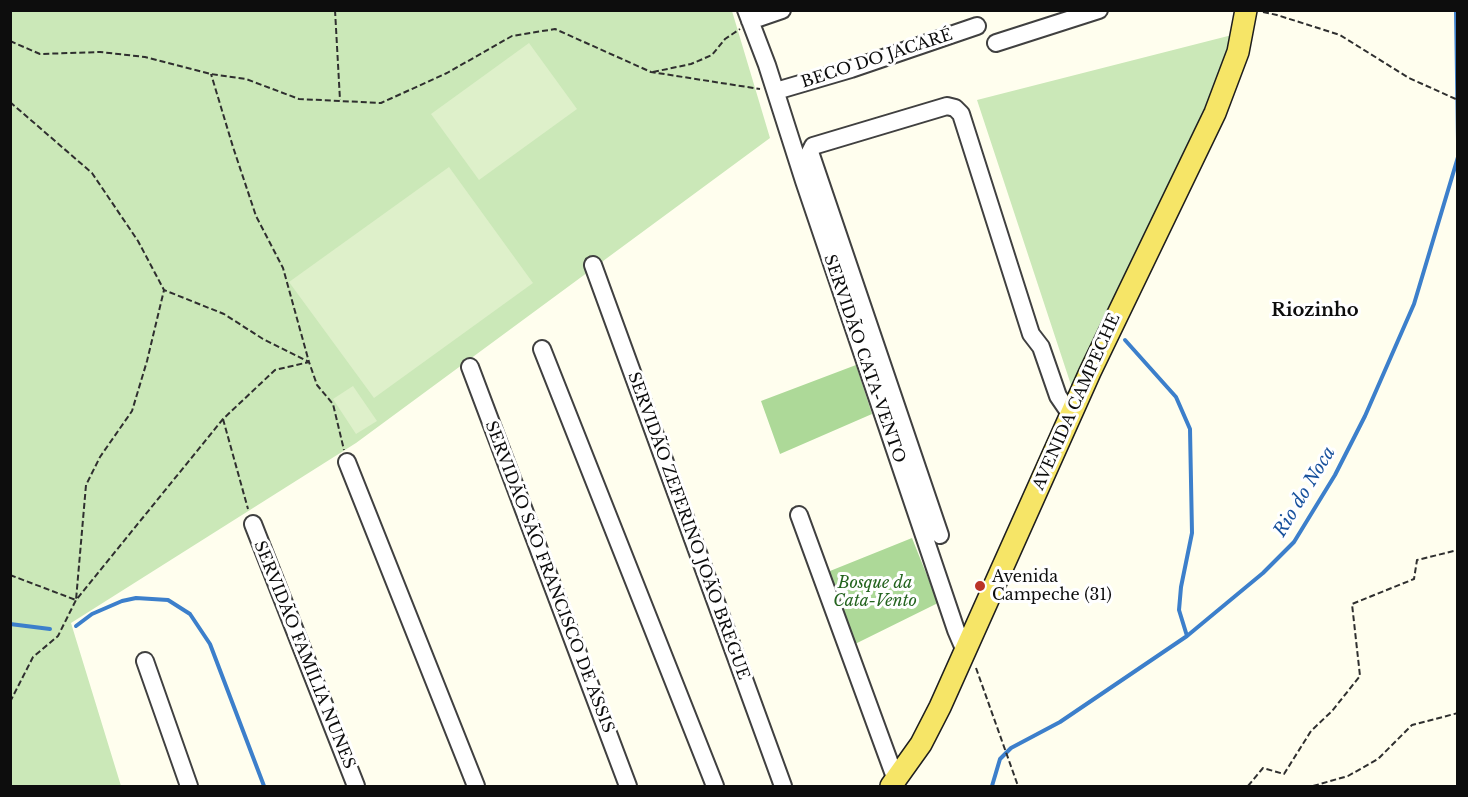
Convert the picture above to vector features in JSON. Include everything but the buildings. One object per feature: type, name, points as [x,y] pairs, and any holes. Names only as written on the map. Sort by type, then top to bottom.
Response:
[{"type":"main road","name":"AVENIDA CAMPECHE","points":[[894,783],[930,728],[1071,415],[1215,113],[1253,11]]},
{"type":"street","points":[[753,15],[782,10]]},
{"type":"street","points":[[996,43],[1099,10]]},
{"type":"street","name":"SERVIDÃO CATA-VENTO","points":[[753,15],[776,91],[845,279],[956,630],[965,651]]},
{"type":"street","name":"BECO DO JACARÉ","points":[[776,91],[851,69],[977,26]]},
{"type":"street","points":[[940,535],[845,279],[810,152],[813,146],[947,106],[955,108],[961,114],[1031,334],[1041,347],[1058,396],[1071,415]]},
{"type":"street","name":"SERVIDÃO ZEFERINO JOÃO BREGUE","points":[[593,265],[783,786]]},
{"type":"street","points":[[542,349],[715,786]]},
{"type":"street","name":"SERVIDÃO SÃO FRANCISCO DE ASSIS","points":[[470,367],[628,786]]},
{"type":"street","points":[[348,462],[476,786]]},
{"type":"street","points":[[799,515],[894,783]]},
{"type":"street","name":"SERVIDÃO FAMÍLIA NUNES","points":[[253,524],[356,786]]},
{"type":"street","points":[[145,661],[189,786]]},
{"type":"path","points":[[335,10],[340,100]]},
{"type":"path","points":[[1253,11],[1277,15],[1340,35],[1408,78],[1458,100]]},
{"type":"path","points":[[651,72],[691,64],[712,55],[725,39],[753,15]]},
{"type":"path","points":[[10,41],[40,54],[100,52],[145,57],[211,74],[246,79],[299,99],[381,103],[447,73],[512,36],[555,29],[651,72],[776,91]]},
{"type":"path","points":[[211,74],[232,147],[256,216],[282,268],[317,385],[333,404],[348,462]]},
{"type":"path","points":[[10,102],[92,173],[138,241],[164,290],[224,314],[263,339],[309,362]]},
{"type":"path","points":[[76,600],[86,485],[100,457],[132,411],[164,290]]},
{"type":"path","points":[[10,702],[33,657],[58,636],[76,600],[224,420],[275,370],[309,362]]},
{"type":"path","points":[[224,420],[253,524]]},
{"type":"path","points":[[1248,786],[1263,768],[1284,774],[1311,731],[1332,711],[1360,676],[1352,604],[1414,579],[1417,560],[1458,550]]},
{"type":"path","points":[[10,575],[76,600]]},
{"type":"path","points":[[965,651],[974,663],[1018,786]]},
{"type":"path","points":[[1313,786],[1348,776],[1378,759],[1412,725],[1458,712]]},
{"type":"green space","points":[[10,11],[732,11],[770,138],[356,443],[71,623],[121,786],[11,786]]},
{"type":"green space","points":[[1232,35],[1217,89],[1072,388],[977,100]]},
{"type":"green space","points":[[529,43],[577,109],[479,180],[431,114]]},
{"type":"green space","points":[[449,167],[533,283],[374,398],[289,282]]},
{"type":"green space","points":[[856,365],[872,414],[780,454],[761,401]]},
{"type":"green space","points":[[353,386],[377,421],[356,434],[333,399]]},
{"type":"green space","name":"Bosque da Cata-Vento","points":[[912,538],[938,603],[853,645],[825,573]]},
{"type":"waterway","name":"Rio do Noca","points":[[1456,10],[1458,141]]},
{"type":"waterway","name":"Rio do Noca","points":[[992,786],[1000,759],[1011,748],[1060,722],[1187,636],[1263,573],[1294,542],[1335,475],[1365,416],[1414,304],[1458,157]]},
{"type":"waterway","points":[[1125,340],[1176,397],[1190,429],[1192,533],[1181,587],[1179,610],[1187,636]]},
{"type":"waterway","points":[[76,626],[92,614],[122,601],[136,598],[168,600],[190,614],[210,644],[264,786]]},
{"type":"waterway","points":[[10,624],[50,629]]},
{"type":"place","name":"Avenida Campeche (31)","points":[[980,586]]},
{"type":"district","name":"Riozinho","points":[[1315,311]]}]
